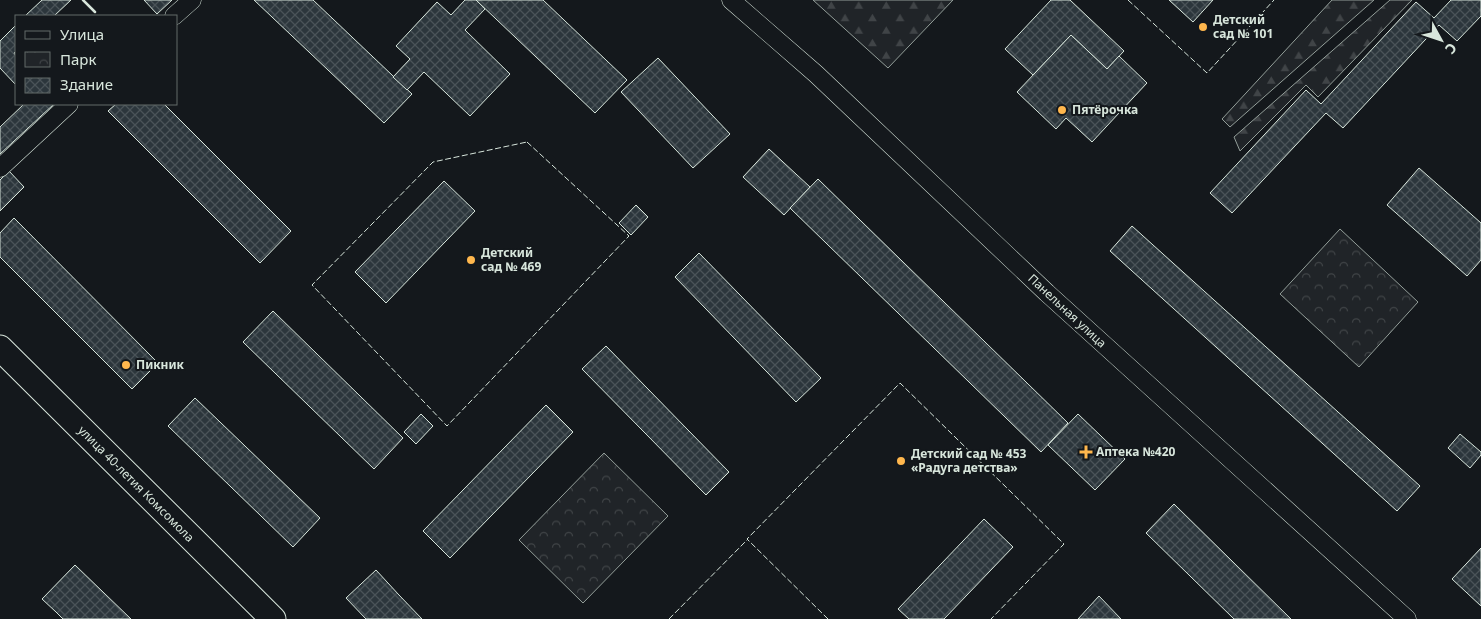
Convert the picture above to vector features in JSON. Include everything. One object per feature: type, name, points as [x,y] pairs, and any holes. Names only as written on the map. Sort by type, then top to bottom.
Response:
[{"type":"main road","name":"улица 40-летия Комсомола","points":[[0,348],[273,619]]},
{"type":"street","points":[[175,15],[192,0]]},
{"type":"street","name":"Панельная улица","points":[[730,0],[816,74],[1055,300],[1406,619]]},
{"type":"street","points":[[0,168],[68,105]]},
{"type":"green space","points":[[813,0],[953,0],[888,68]]},
{"type":"green space","points":[[1332,0],[1374,0],[1230,127],[1222,119]]},
{"type":"green space","points":[[1390,0],[1412,0],[1318,97],[1306,85],[1240,151],[1234,137]]},
{"type":"green space","points":[[1340,229],[1418,302],[1359,367],[1280,294]]},
{"type":"green space","points":[[604,453],[668,516],[583,603],[519,540]]},
{"type":"building","points":[[42,0],[71,0],[55,15],[26,15]]},
{"type":"building","points":[[144,0],[172,0],[157,14]]},
{"type":"building","points":[[254,0],[313,0],[412,94],[384,123]]},
{"type":"building","points":[[465,0],[476,0],[485,9],[465,30],[510,74],[470,116],[424,72],[407,90],[393,77],[410,59],[396,46],[437,2],[451,15]]},
{"type":"building","points":[[476,0],[543,0],[627,80],[595,113]]},
{"type":"building","points":[[1051,0],[1070,0],[1124,51],[1107,69],[1071,35],[1033,75],[1005,49]]},
{"type":"building","points":[[1169,0],[1213,0],[1193,22]]},
{"type":"building","points":[[1451,0],[1481,0],[1481,16],[1457,41],[1439,25],[1343,128],[1326,113],[1232,213],[1210,193],[1306,90],[1321,104],[1416,2],[1434,18]]},
{"type":"building","points":[[15,26],[15,84],[0,68],[0,41]]},
{"type":"building","points":[[1071,35],[1107,69],[1119,56],[1147,83],[1092,142],[1066,118],[1056,129],[1017,92]]},
{"type":"building","points":[[658,58],[730,134],[693,168],[621,92]]},
{"type":"building","points":[[23,105],[53,105],[0,154],[0,127]]},
{"type":"building","points":[[115,105],[165,105],[291,231],[260,263],[108,111]]},
{"type":"building","points":[[769,149],[810,187],[784,215],[743,177]]},
{"type":"building","points":[[1419,168],[1481,223],[1481,260],[1467,276],[1387,205]]},
{"type":"building","points":[[9,171],[24,187],[0,211],[0,180]]},
{"type":"building","points":[[818,179],[1068,423],[1041,452],[790,208]]},
{"type":"building","points":[[444,181],[475,211],[386,303],[355,272]]},
{"type":"building","points":[[636,205],[648,217],[631,235],[619,223]]},
{"type":"building","points":[[14,218],[158,363],[132,389],[0,257],[0,233]]},
{"type":"building","points":[[1132,226],[1420,486],[1397,511],[1110,251]]},
{"type":"building","points":[[699,253],[821,378],[796,402],[675,277]]},
{"type":"building","points":[[273,311],[403,438],[374,469],[243,342]]},
{"type":"building","points":[[606,346],[729,472],[706,495],[582,369]]},
{"type":"building","points":[[195,398],[320,518],[293,547],[168,426]]},
{"type":"building","points":[[546,405],[573,432],[450,558],[423,531]]},
{"type":"building","points":[[421,414],[433,426],[416,444],[404,432]]},
{"type":"building","name":"Аптека №420","points":[[1078,414],[1125,459],[1095,490],[1048,445]]},
{"type":"building","points":[[1460,434],[1481,452],[1481,455],[1470,468],[1448,448]]},
{"type":"building","points":[[1174,504],[1291,619],[1234,619],[1146,533]]},
{"type":"building","points":[[984,519],[1013,547],[944,619],[909,619],[898,609]]},
{"type":"building","points":[[1481,548],[1481,606],[1452,579]]},
{"type":"building","points":[[75,565],[131,619],[63,619],[42,599]]},
{"type":"building","points":[[376,570],[422,619],[366,619],[346,598]]},
{"type":"building","points":[[1099,596],[1121,619],[1078,619]]},
{"type":"fence","points":[[1128,0],[1207,73],[1274,0]]},
{"type":"fence","points":[[527,142],[629,236],[447,426],[312,285],[433,162],[527,142]]},
{"type":"fence","points":[[828,619],[747,539],[900,383],[1064,544],[991,619]]},
{"type":"fence","points":[[669,619],[747,540]]},
{"type":"wall","points":[[83,0],[95,12]]},
{"type":"place","name":"Детский сад № 101","points":[[1203,27]]},
{"type":"place","name":"Пятёрочка","points":[[1062,110]]},
{"type":"place","name":"Детский сад № 469","points":[[471,260]]},
{"type":"place","name":"Пикник","points":[[126,365]]},
{"type":"place","name":"Аптека №420","points":[[1086,452]]},
{"type":"place","name":"Детский сад № 453 «Радуга детства»","points":[[901,461]]}]
